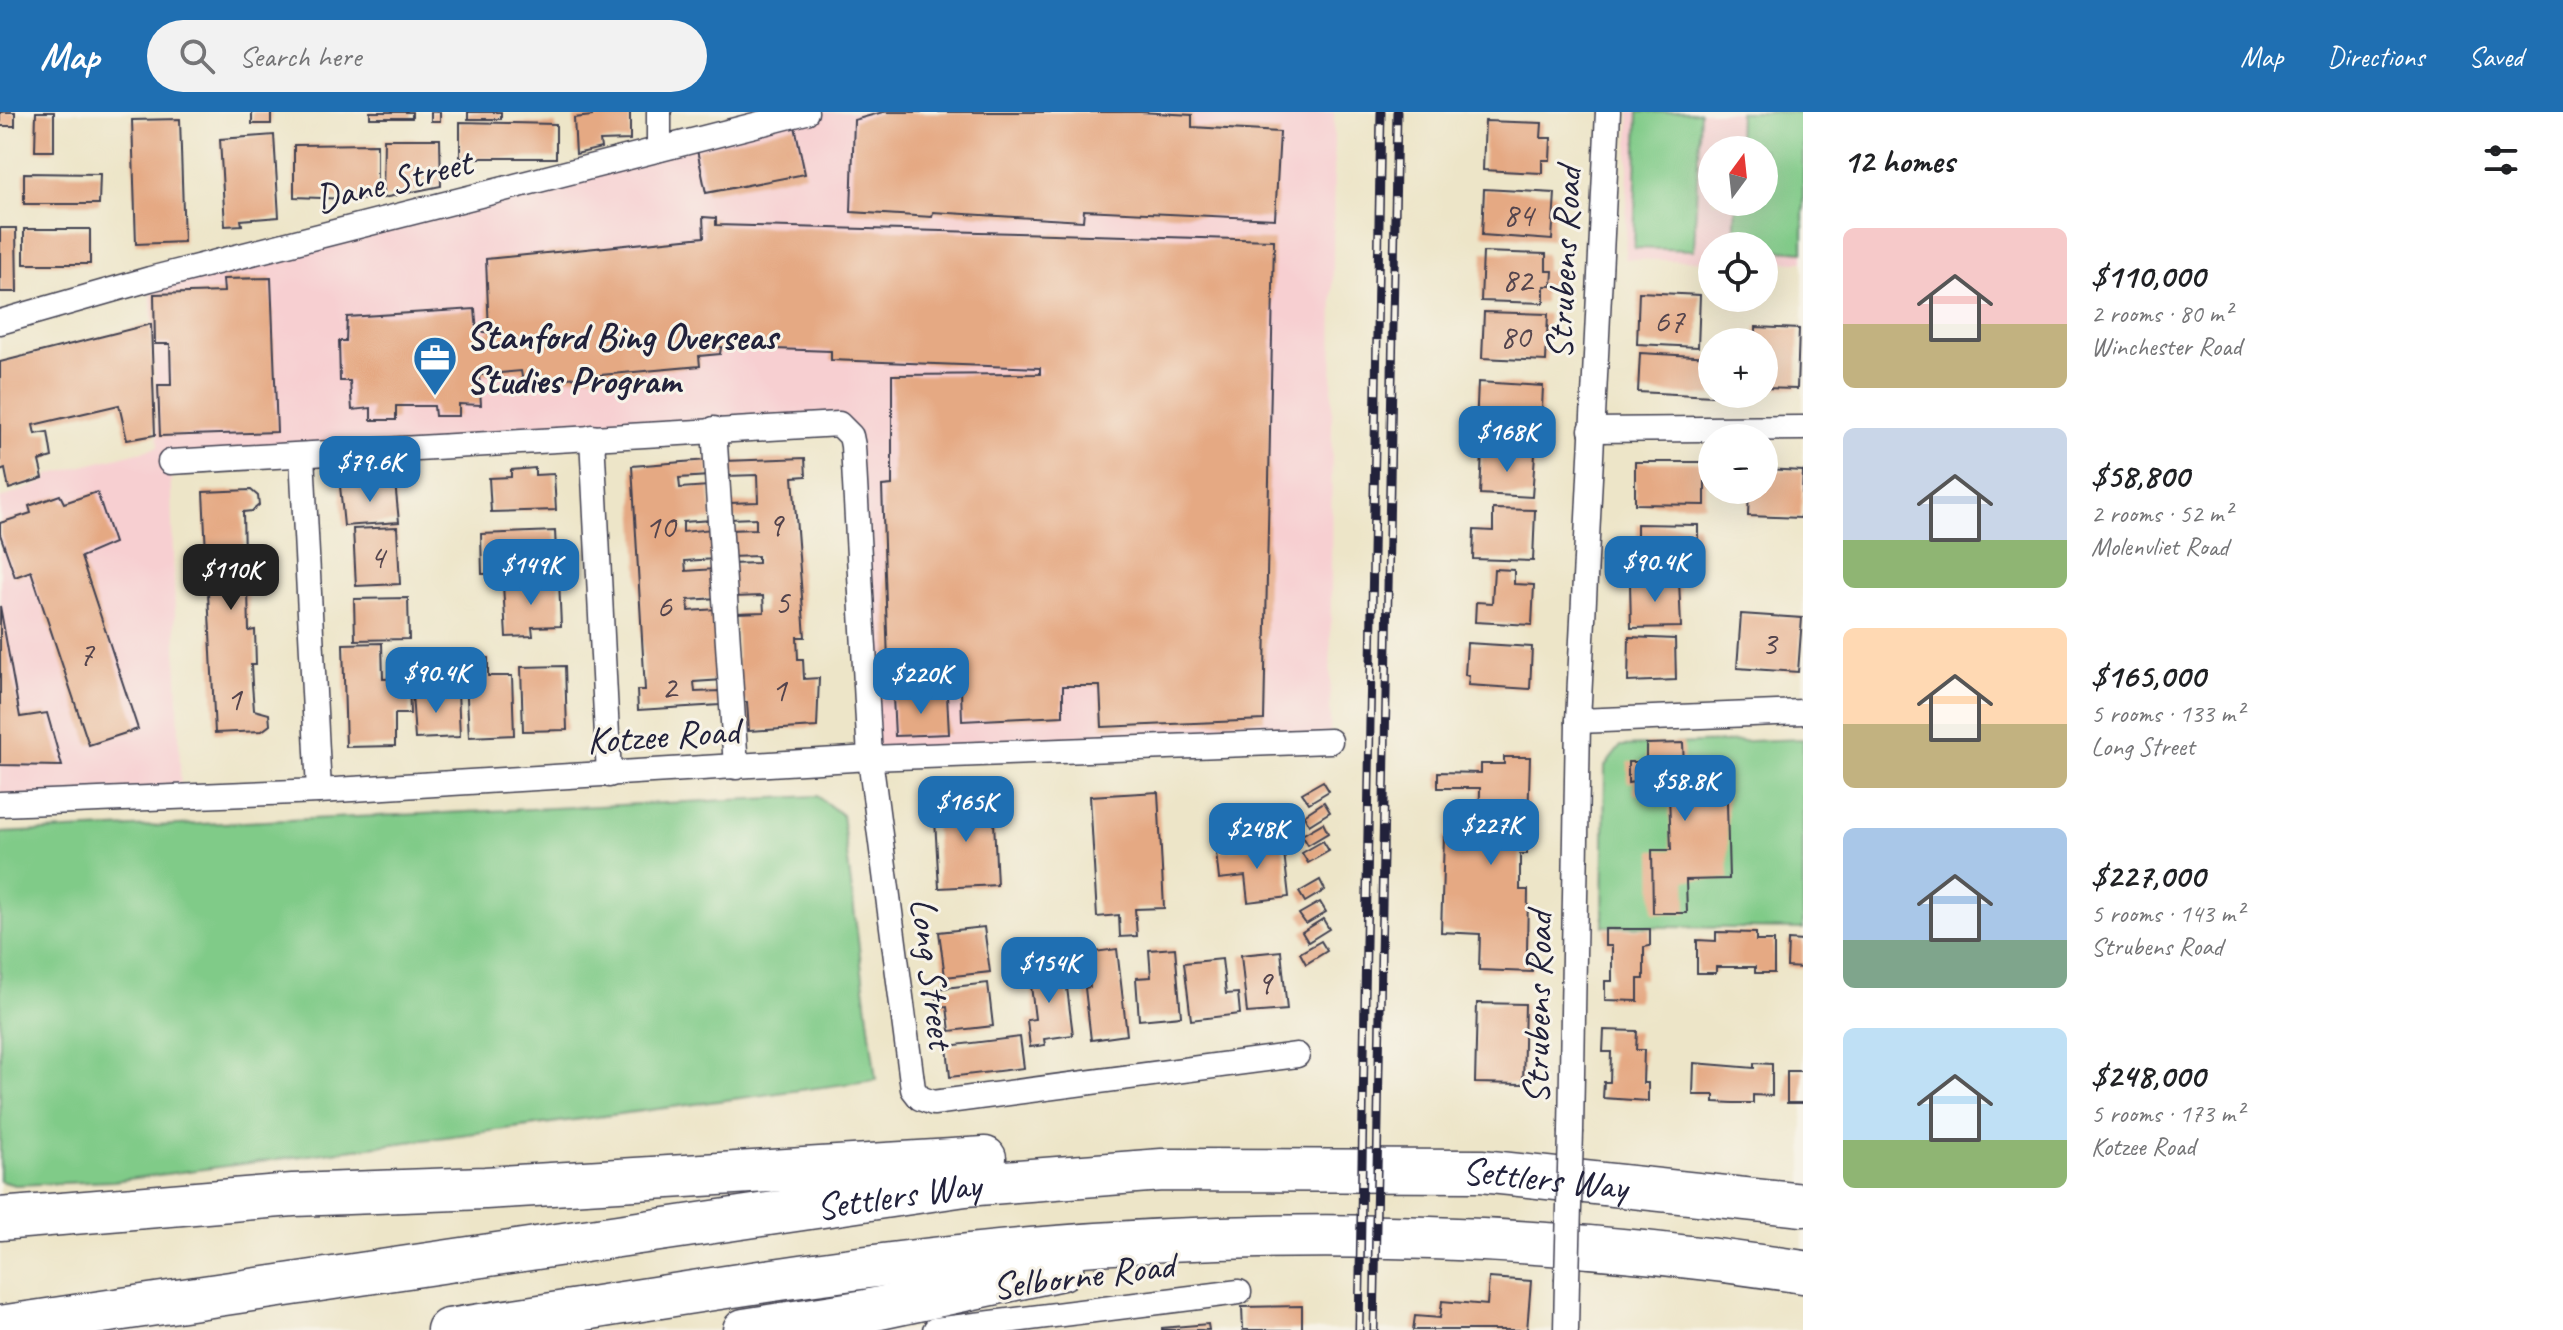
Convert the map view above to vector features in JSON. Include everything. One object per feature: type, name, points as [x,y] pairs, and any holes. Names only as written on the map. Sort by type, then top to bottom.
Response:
[{"type":"highway","points":[[0,1219],[293,1195],[500,1187],[992,1157],[1077,1160],[1162,1170]]},
{"type":"highway","name":"Settlers Way","points":[[0,1327],[965,1185],[1162,1170],[1481,1171],[1793,1201]]},
{"type":"highway","points":[[0,1203],[120,1200],[159,1208]]},
{"type":"highway","name":"Settlers Way","points":[[448,1330],[960,1256],[1208,1238],[1431,1238],[1678,1254],[1803,1272]]},
{"type":"highway","points":[[744,1330],[866,1311],[1208,1238]]},
{"type":"highway","points":[[1678,1254],[1803,1290]]},
{"type":"street","points":[[659,112],[659,149]]},
{"type":"street","name":"Dane Street","points":[[0,322],[150,279],[806,112]]},
{"type":"street","name":"Strubens Road","points":[[1566,1330],[1578,721],[1608,112]]},
{"type":"street","name":"Long Street","points":[[714,429],[828,422],[846,429],[853,446],[870,758],[910,1077],[920,1098],[933,1103],[1297,1055]]},
{"type":"street","points":[[1591,430],[1803,428]]},
{"type":"street","points":[[170,462],[714,429],[736,767]]},
{"type":"street","points":[[592,437],[609,775]]},
{"type":"street","points":[[302,455],[319,791]]},
{"type":"street","points":[[1578,721],[1803,712]]},
{"type":"street","name":"Kotzee Road","points":[[0,804],[319,791],[870,758],[1330,741]]},
{"type":"street","name":"Selborne Road","points":[[940,1330],[1112,1318],[1239,1292]]},
{"type":"shaded area","points":[[806,112],[1334,112],[1330,741],[870,758],[846,429],[170,463],[181,796],[0,804],[0,499],[46,481],[48,475],[158,447],[150,279]]},
{"type":"shaded area","points":[[1630,112],[1803,112],[1803,262],[1778,262],[1778,232],[1698,232],[1698,261],[1625,259]]},
{"type":"green space","points":[[1638,112],[1700,112],[1694,250],[1634,248]]},
{"type":"green space","points":[[1739,112],[1803,112],[1803,252],[1778,250],[1778,232],[1735,232],[1735,216],[1778,216],[1778,136],[1738,136]]},
{"type":"green space","points":[[1803,739],[1803,929],[1603,926],[1605,766],[1621,746]]},
{"type":"green space","points":[[817,796],[842,815],[876,1080],[113,1181],[15,1185],[0,1181],[0,833]]},
{"type":"building","points":[[0,112],[15,112],[15,126],[0,126]]},
{"type":"building","points":[[36,112],[54,112],[54,151],[35,151]]},
{"type":"building","points":[[252,112],[271,112],[271,124],[252,124]]},
{"type":"building","points":[[370,112],[412,112],[412,118],[370,118]]},
{"type":"building","points":[[431,112],[440,112],[440,121],[431,121]]},
{"type":"building","points":[[468,112],[501,112],[501,119],[468,119]]},
{"type":"building","points":[[592,112],[630,112],[630,140],[600,141],[601,148],[576,154],[574,118],[592,116]]},
{"type":"building","points":[[883,112],[1139,112],[1192,115],[1192,127],[1280,132],[1275,219],[1084,210],[1083,221],[933,212],[932,217],[851,212],[854,120]]},
{"type":"building","points":[[180,119],[184,242],[136,244],[132,120]]},
{"type":"building","points":[[1485,121],[1542,123],[1541,138],[1551,138],[1550,160],[1542,160],[1542,173],[1483,170]]},
{"type":"building","points":[[460,122],[556,124],[556,158],[460,158]]},
{"type":"building","points":[[795,126],[805,174],[706,193],[697,150]]},
{"type":"building","points":[[274,135],[279,217],[241,220],[242,225],[225,226],[220,139]]},
{"type":"building","points":[[384,139],[440,139],[441,186],[383,198]]},
{"type":"building","points":[[377,144],[377,200],[294,197],[294,145]]},
{"type":"building","points":[[24,173],[100,174],[99,204],[24,204]]},
{"type":"building","points":[[1484,189],[1555,193],[1552,240],[1482,235]]},
{"type":"building","points":[[703,217],[716,218],[716,225],[1274,240],[1264,720],[1102,727],[1100,686],[1063,686],[1063,716],[962,721],[961,689],[950,689],[949,663],[888,662],[882,486],[892,485],[892,375],[1040,374],[1040,368],[831,360],[831,351],[721,347],[720,354],[699,356],[700,366],[523,382],[521,371],[479,375],[481,405],[459,404],[459,416],[435,416],[434,406],[396,406],[396,420],[371,420],[371,408],[352,410],[350,381],[340,381],[339,341],[346,341],[347,317],[475,309],[477,332],[489,332],[486,259],[704,237]]},
{"type":"building","points":[[0,228],[16,228],[17,292],[0,292]]},
{"type":"building","points":[[24,229],[90,229],[90,264],[24,264]]},
{"type":"building","points":[[1483,252],[1546,254],[1546,271],[1553,271],[1552,286],[1544,286],[1544,303],[1481,301]]},
{"type":"building","points":[[271,278],[277,432],[160,436],[158,385],[171,385],[170,344],[155,344],[154,294],[224,292],[223,279]]},
{"type":"building","points":[[1639,292],[1698,295],[1698,347],[1637,344]]},
{"type":"building","points":[[1484,312],[1548,314],[1546,361],[1482,358]]},
{"type":"building","points":[[151,324],[155,435],[127,440],[119,405],[33,425],[35,434],[48,432],[52,457],[39,461],[43,478],[9,489],[5,469],[0,471],[0,362]]},
{"type":"building","points":[[1778,328],[1799,329],[1797,389],[1778,388]]},
{"type":"building","points":[[1640,353],[1698,356],[1698,395],[1638,392]]},
{"type":"building","points":[[1478,382],[1543,386],[1541,432],[1476,428]]},
{"type":"building","points":[[1482,451],[1535,454],[1532,497],[1480,494]]},
{"type":"building","points":[[805,458],[806,476],[793,477],[805,637],[797,637],[798,659],[803,659],[804,679],[819,678],[817,727],[749,731],[747,702],[738,702],[736,613],[764,612],[763,596],[732,597],[730,564],[758,563],[758,556],[729,557],[728,530],[756,529],[756,518],[729,519],[729,503],[758,502],[757,475],[726,476],[725,461]]},
{"type":"building","points":[[708,460],[709,476],[679,478],[680,488],[709,486],[712,520],[683,522],[683,532],[712,529],[715,559],[685,561],[686,571],[715,569],[718,598],[688,600],[689,611],[717,609],[723,680],[694,682],[695,692],[720,691],[720,705],[638,710],[637,690],[645,690],[632,466]]},
{"type":"building","points":[[1635,462],[1698,462],[1698,504],[1705,505],[1635,504]]},
{"type":"building","points":[[535,468],[535,475],[554,474],[556,510],[491,512],[489,478],[511,477],[511,470]]},
{"type":"building","points":[[1778,470],[1803,471],[1801,518],[1748,516],[1748,504],[1778,504]]},
{"type":"building","points":[[395,482],[399,522],[344,526],[340,486]]},
{"type":"building","points":[[251,490],[258,496],[259,505],[252,511],[243,512],[244,555],[253,555],[253,589],[248,589],[249,631],[255,630],[256,665],[251,665],[254,710],[269,714],[270,725],[262,731],[215,733],[203,492]]},
{"type":"building","points":[[97,492],[114,543],[81,557],[138,729],[89,745],[31,571],[15,577],[0,534],[0,523],[31,513],[29,506],[60,495],[64,503]]},
{"type":"building","points":[[1493,509],[1535,510],[1533,561],[1473,559],[1474,530],[1493,531]]},
{"type":"building","points":[[1637,524],[1698,525],[1698,564],[1637,562]]},
{"type":"building","points":[[397,527],[400,584],[356,586],[353,529]]},
{"type":"building","points":[[555,531],[557,572],[482,574],[481,534]]},
{"type":"building","points":[[1494,569],[1514,570],[1514,584],[1534,585],[1532,625],[1475,622],[1476,602],[1492,603]]},
{"type":"building","points":[[559,580],[561,626],[532,627],[533,636],[506,637],[503,584]]},
{"type":"building","points":[[1679,580],[1681,627],[1631,628],[1630,581]]},
{"type":"building","points":[[408,598],[409,639],[355,640],[354,599]]},
{"type":"building","points":[[0,606],[20,717],[47,713],[62,766],[0,765]]},
{"type":"building","points":[[1741,614],[1802,618],[1798,672],[1737,668]]},
{"type":"building","points":[[1629,637],[1675,639],[1676,680],[1628,682]]},
{"type":"building","points":[[382,643],[383,679],[409,678],[410,714],[395,714],[395,746],[346,747],[343,644]]},
{"type":"building","points":[[1467,643],[1532,647],[1530,689],[1468,685],[1469,676],[1465,675]]},
{"type":"building","points":[[488,658],[488,676],[512,676],[514,735],[469,737],[465,659]]},
{"type":"building","points":[[565,666],[567,730],[523,731],[521,667]]},
{"type":"building","points":[[458,691],[460,737],[415,739],[412,693]]},
{"type":"building","points":[[947,695],[949,734],[895,736],[893,697]]},
{"type":"building","points":[[1683,743],[1684,766],[1726,766],[1729,879],[1686,880],[1687,913],[1653,913],[1652,850],[1671,850],[1669,794],[1634,794],[1634,782],[1628,783],[1628,762],[1646,762],[1646,744]]},
{"type":"building","points":[[1504,757],[1530,757],[1527,854],[1520,854],[1520,890],[1528,890],[1527,953],[1532,953],[1532,972],[1479,970],[1480,934],[1441,932],[1444,837],[1479,838],[1480,788],[1438,788],[1438,772],[1481,773],[1481,764],[1504,764]]},
{"type":"building","points":[[1323,781],[1329,791],[1309,803],[1302,793]]},
{"type":"building","points":[[1158,792],[1164,908],[1135,909],[1137,936],[1120,937],[1119,915],[1097,917],[1090,796]]},
{"type":"building","points":[[993,800],[997,885],[939,888],[934,803]]},
{"type":"building","points":[[1324,802],[1330,812],[1309,825],[1304,815]]},
{"type":"building","points":[[1323,823],[1328,833],[1308,845],[1302,835]]},
{"type":"building","points":[[1323,841],[1329,851],[1308,863],[1302,853]]},
{"type":"building","points":[[1283,844],[1289,897],[1248,902],[1245,876],[1219,879],[1216,852]]},
{"type":"building","points":[[1320,880],[1325,890],[1305,902],[1299,892]]},
{"type":"building","points":[[1320,902],[1326,912],[1306,924],[1299,914]]},
{"type":"building","points":[[1323,919],[1329,929],[1308,942],[1302,932]]},
{"type":"building","points":[[984,927],[990,972],[945,977],[939,932]]},
{"type":"building","points":[[1605,929],[1650,929],[1650,946],[1644,947],[1644,979],[1638,979],[1638,1001],[1605,1000],[1605,981],[1612,981],[1612,946],[1605,946]]},
{"type":"building","points":[[1716,932],[1756,933],[1756,941],[1774,941],[1774,973],[1755,973],[1755,967],[1716,967],[1716,973],[1697,973],[1697,940],[1716,941]]},
{"type":"building","points":[[1788,940],[1803,941],[1803,968],[1787,967]]},
{"type":"building","points":[[1321,941],[1327,951],[1306,964],[1300,953]]},
{"type":"building","points":[[1175,948],[1181,1016],[1139,1020],[1136,978],[1151,977],[1149,950]]},
{"type":"building","points":[[1117,949],[1127,1035],[1091,1040],[1085,988],[1090,987],[1086,953]]},
{"type":"building","points":[[1281,951],[1287,1010],[1247,1013],[1241,955]]},
{"type":"building","points":[[1222,959],[1226,994],[1238,993],[1240,1014],[1191,1020],[1184,963]]},
{"type":"building","points":[[1064,964],[1073,1035],[1044,1039],[1045,1045],[1030,1047],[1027,1020],[1035,1019],[1029,969]]},
{"type":"building","points":[[988,983],[993,1026],[950,1031],[947,1007],[938,1008],[936,989]]},
{"type":"building","points":[[1477,1003],[1525,1004],[1523,1084],[1475,1083]]},
{"type":"building","points":[[1604,1030],[1637,1031],[1636,1050],[1644,1050],[1643,1083],[1648,1083],[1648,1101],[1603,1098],[1604,1082],[1610,1082],[1611,1052],[1603,1052]]},
{"type":"building","points":[[1020,1037],[1024,1068],[950,1077],[947,1046]]},
{"type":"building","points":[[1694,1063],[1754,1068],[1754,1063],[1772,1064],[1772,1096],[1753,1095],[1753,1103],[1733,1103],[1714,1102],[1714,1095],[1693,1095]]},
{"type":"building","points":[[1787,1071],[1803,1071],[1803,1103],[1787,1103]]},
{"type":"building","points":[[1489,1278],[1531,1281],[1527,1330],[1413,1330],[1415,1316],[1440,1318],[1442,1301],[1487,1305]]},
{"type":"building","points":[[1302,1306],[1302,1330],[1243,1330],[1242,1307]]},
{"type":"building","points":[[1208,1324],[1209,1330],[1162,1330],[1162,1328]]},
{"type":"railway","points":[[1359,1330],[1381,112]]},
{"type":"railway","points":[[1374,1330],[1397,112]]},
{"type":"place","name":"Stanford Bing Overseas Studies Program","points":[[435,397]]}]
